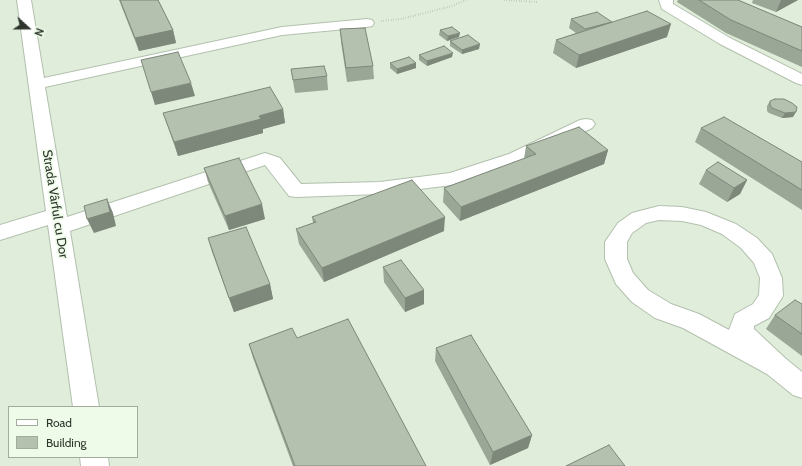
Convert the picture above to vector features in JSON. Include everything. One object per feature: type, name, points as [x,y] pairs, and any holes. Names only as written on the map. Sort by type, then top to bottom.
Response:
[{"type":"street","name":"Strada Vârful cu Dor","points":[[24,0],[86,406]]},
{"type":"street","points":[[666,0],[667,6],[725,41],[802,80]]},
{"type":"street","points":[[37,84],[282,31],[367,23]]},
{"type":"street","points":[[0,232],[58,221],[265,159],[273,162],[296,191],[380,188],[452,179],[516,158],[586,124]]},
{"type":"street","points":[[776,366],[691,321],[663,311],[640,296],[624,278],[616,259],[616,242],[625,228],[639,218],[659,214],[682,214],[706,219],[723,226],[749,243],[764,260],[771,278],[771,296],[761,311],[743,321],[741,332],[776,366],[802,387]]},
{"type":"path","points":[[367,23],[401,19],[452,6],[466,0]]},
{"type":"path","points":[[504,0],[537,2]]},
{"type":"building","points":[[120,0],[158,0],[173,30],[135,38]]},
{"type":"building","points":[[699,0],[738,0],[802,27],[802,51],[731,20]]},
{"type":"building","points":[[647,11],[671,24],[579,55],[556,40]]},
{"type":"building","points":[[597,12],[612,22],[585,29],[571,19]]},
{"type":"building","points":[[452,27],[460,33],[448,36],[440,30]]},
{"type":"building","points":[[365,28],[373,66],[346,68],[340,29]]},
{"type":"building","points":[[468,35],[480,44],[462,50],[450,41]]},
{"type":"building","points":[[444,46],[453,53],[427,61],[419,55]]},
{"type":"building","points":[[178,52],[191,83],[151,92],[141,60]]},
{"type":"building","points":[[409,57],[416,63],[397,69],[390,63]]},
{"type":"building","points":[[324,66],[327,76],[293,80],[291,69]]},
{"type":"building","points":[[270,87],[283,109],[259,116],[261,119],[174,142],[163,113]]},
{"type":"building","points":[[775,99],[784,99],[792,103],[797,107],[796,112],[785,113],[772,108],[770,101]]},
{"type":"building","points":[[724,117],[802,162],[802,190],[701,128]]},
{"type":"building","points":[[579,127],[608,150],[461,207],[444,188],[536,154],[526,146]]},
{"type":"building","points":[[239,158],[262,204],[225,216],[204,168]]},
{"type":"building","points":[[718,162],[747,180],[734,188],[706,170]]},
{"type":"building","points":[[412,180],[445,217],[322,268],[296,229],[316,222],[312,217]]},
{"type":"building","points":[[107,199],[110,212],[87,219],[84,206]]},
{"type":"building","points":[[246,227],[270,284],[229,298],[208,238]]},
{"type":"building","points":[[401,260],[424,290],[405,298],[383,267]]},
{"type":"building","points":[[795,300],[802,304],[802,334],[775,315]]},
{"type":"building","points":[[348,319],[426,466],[295,466],[249,344],[292,328],[297,338]]},
{"type":"building","points":[[471,335],[532,435],[493,452],[436,348]]},
{"type":"building","points":[[609,445],[625,466],[566,466]]}]
